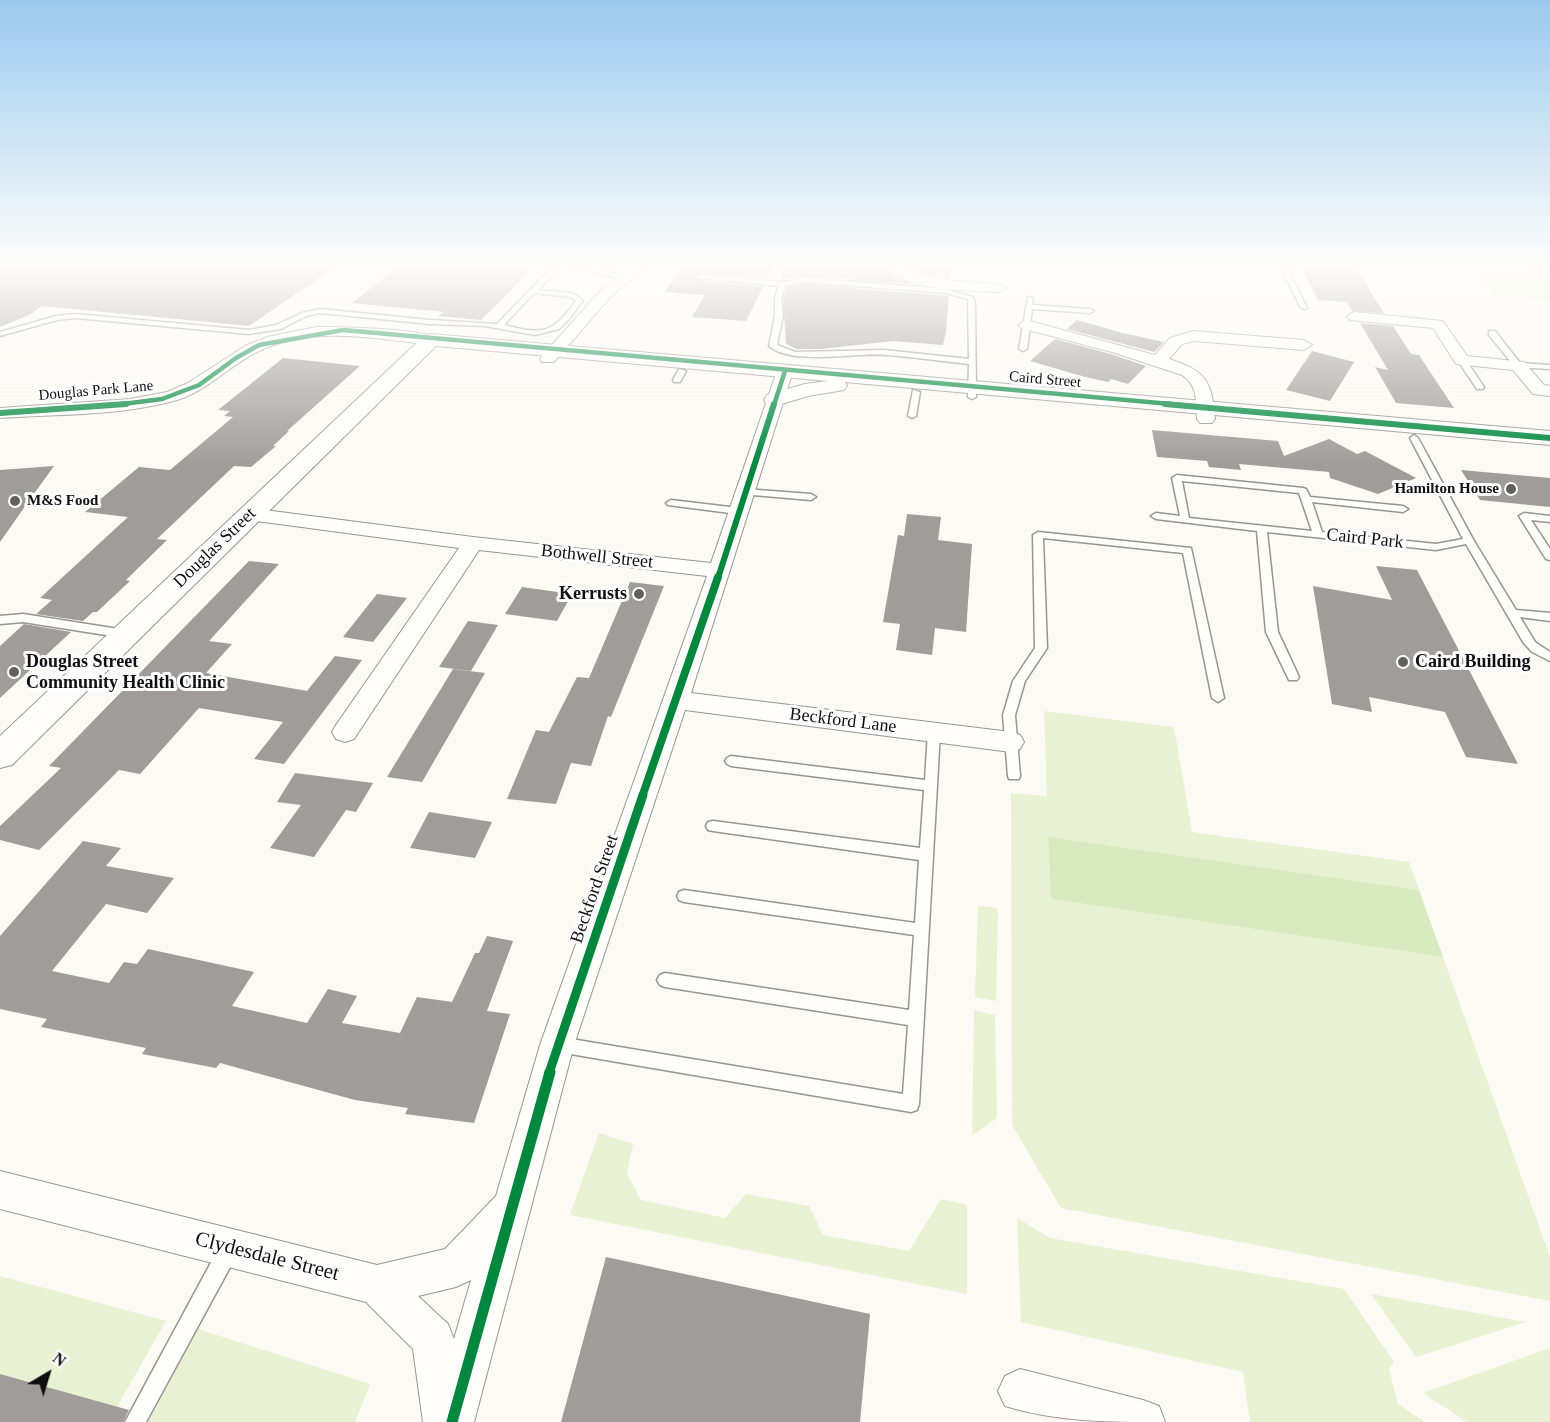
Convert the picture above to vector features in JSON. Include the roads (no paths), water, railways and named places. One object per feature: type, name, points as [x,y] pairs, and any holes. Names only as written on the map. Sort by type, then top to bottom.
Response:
[{"type":"street","points":[[552,355],[571,333]]},
{"type":"street","points":[[1056,333],[1159,362],[1197,377],[1201,385],[1205,412]]},
{"type":"street","points":[[1444,333],[1462,361],[1518,365],[1539,390],[1550,391]]},
{"type":"street","name":"Douglas Park Lane","points":[[0,413],[162,399],[199,385],[236,358],[259,345],[305,334],[427,344]]},
{"type":"street","points":[[1159,362],[1176,341],[1193,336],[1304,345]]},
{"type":"street","name":"Caird Street","points":[[427,344],[1205,412],[1550,438]]},
{"type":"street","name":"Douglas Street","points":[[0,756],[427,344]]},
{"type":"street","name":"Caird Street","points":[[552,355],[680,376],[783,376],[841,385],[915,392],[972,392]]},
{"type":"street","name":"Beckford Street","points":[[452,1422],[557,1045],[720,571],[783,376]]},
{"type":"street","name":"Caird Street","points":[[1205,412],[1414,438],[1550,450]]},
{"type":"street","name":"Bothwell Street","points":[[249,514],[473,543],[720,571]]},
{"type":"street","points":[[345,732],[473,543]]},
{"type":"street","name":"Beckford Lane","points":[[675,700],[1011,742]]},
{"type":"street","name":"Clydesdale Street","points":[[0,1190],[377,1285],[456,1267],[512,1208]]},
{"type":"street","points":[[377,1285],[433,1339],[445,1422]]},
{"type":"street","points":[[1020,1391],[1143,1422]]},
{"type":"lane","points":[[775,333],[773,346],[783,376],[884,352],[972,362]]},
{"type":"lane","points":[[972,333],[972,392]]},
{"type":"lane","points":[[1023,349],[1025,333]]},
{"type":"lane","points":[[1492,333],[1518,365],[1550,367]]},
{"type":"lane","points":[[1462,361],[1480,387]]},
{"type":"lane","points":[[912,416],[915,392]]},
{"type":"lane","points":[[1414,438],[1469,541],[1513,613],[1523,635],[1535,651],[1550,657]]},
{"type":"lane","points":[[1185,520],[1177,478],[1303,492],[1318,534]]},
{"type":"lane","points":[[671,503],[811,497]]},
{"type":"lane","points":[[1306,499],[1403,509]]},
{"type":"lane","name":"Caird Park","points":[[1156,516],[1436,546],[1469,541]]},
{"type":"lane","points":[[1549,553],[1524,516],[1550,519]]},
{"type":"lane","points":[[1262,528],[1272,632],[1293,677]]},
{"type":"lane","points":[[1014,776],[1009,715],[1019,681],[1041,648],[1038,535],[1187,550],[1218,698]]},
{"type":"lane","points":[[1513,613],[1550,617]]},
{"type":"lane","points":[[0,620],[23,618],[126,634]]},
{"type":"lane","points":[[557,1045],[911,1104],[934,732]]},
{"type":"lane","points":[[731,761],[930,786]]},
{"type":"lane","points":[[712,826],[926,855]]},
{"type":"lane","points":[[684,896],[921,930]]},
{"type":"lane","points":[[666,980],[916,1019]]},
{"type":"lane","points":[[135,1422],[230,1248]]},
{"type":"place","name":"Hamilton House","points":[[1511,489]]},
{"type":"place","name":"M&S Food","points":[[15,501]]},
{"type":"place","name":"Kerrusts","points":[[639,594]]},
{"type":"place","name":"Caird Building","points":[[1403,662]]},
{"type":"place","name":"Douglas Street Community Health Clinic","points":[[14,672]]}]
